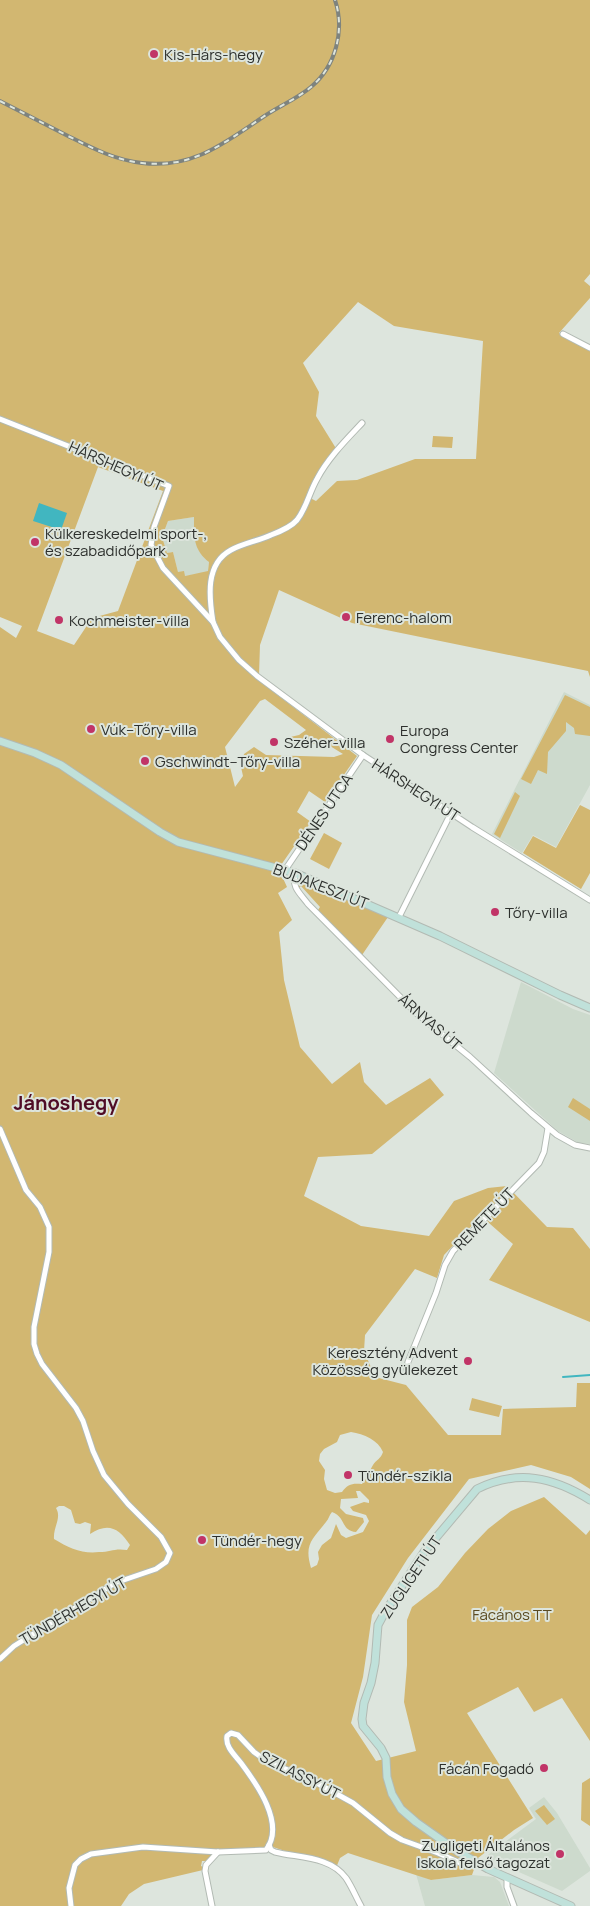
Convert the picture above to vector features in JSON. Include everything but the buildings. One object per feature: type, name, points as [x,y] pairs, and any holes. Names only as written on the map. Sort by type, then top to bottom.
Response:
[{"type":"street","points":[[564,334],[590,348]]},
{"type":"street","name":"HÁRSHEGYI ÚT","points":[[0,419],[169,486],[154,528],[151,545],[163,568],[213,622]]},
{"type":"street","name":"HÁRSHEGYI ÚT","points":[[362,423],[337,450],[317,479],[307,506],[296,522],[279,532],[237,547],[222,557],[213,572],[209,598],[213,622],[220,637],[239,660],[257,676],[363,755],[451,813],[590,900]]},
{"type":"street","name":"BUDAKESZI ÚT","points":[[0,741],[35,753],[61,765],[160,832],[178,842],[295,873],[399,917],[590,1008]]},
{"type":"street","name":"DÉNES UTCA","points":[[285,870],[363,755]]},
{"type":"street","points":[[399,917],[451,813]]},
{"type":"street","name":"ÁRNYAS ÚT","points":[[295,873],[294,887],[308,904],[415,1012],[470,1057],[557,1135],[575,1145],[590,1148]]},
{"type":"street","name":"REMETE ÚT","points":[[406,1372],[408,1362],[436,1293],[445,1265],[453,1250],[539,1163],[544,1152],[548,1128]]},
{"type":"street","name":"TÜNDÉRHEGYI ÚT","points":[[0,1130],[26,1190],[40,1208],[49,1227],[49,1252],[34,1327],[34,1344],[37,1354],[42,1364],[76,1408],[104,1475],[128,1504],[161,1537],[170,1553],[166,1562],[156,1569],[109,1587],[14,1646],[0,1659]]},
{"type":"street","name":"ZUGLIGETI ÚT","points":[[571,1906],[479,1864],[416,1822],[401,1809],[392,1794],[384,1753],[363,1726],[362,1719],[364,1703],[375,1663],[378,1626],[385,1612],[424,1552],[477,1489],[485,1485],[518,1478],[541,1478],[567,1487],[590,1500]]},
{"type":"street","name":"SZILASSY ÚT","points":[[269,1845],[272,1831],[271,1815],[253,1780],[227,1744],[227,1736],[231,1733],[238,1736],[265,1760],[315,1782],[346,1799],[402,1840],[438,1852],[467,1866],[479,1864]]},
{"type":"street","points":[[71,1906],[69,1888],[75,1865],[91,1854],[143,1847],[218,1852],[262,1851],[266,1850],[269,1845]]},
{"type":"street","points":[[269,1845],[271,1850],[275,1852],[302,1856],[338,1869],[346,1878],[360,1906]]},
{"type":"street","points":[[212,1906],[205,1871],[206,1865],[218,1852]]},
{"type":"street","points":[[506,1877],[506,1887],[514,1906]]},
{"type":"shaded area","points":[[194,517],[194,539],[209,562],[208,572],[185,576],[178,572],[173,552],[167,553],[162,537],[168,521]]},
{"type":"shaded area","points":[[564,692],[590,705],[590,785],[556,847],[533,835],[522,853],[492,834]]},
{"type":"shaded area","points":[[521,982],[573,1009],[590,1015],[590,1144],[579,1143],[558,1131],[494,1073]]},
{"type":"shaded area","points":[[544,1797],[557,1813],[590,1868],[590,1871],[562,1891],[485,1857],[536,1819],[529,1808]]},
{"type":"shaded area","points":[[416,1874],[431,1880],[472,1875],[494,1877],[500,1882],[509,1906],[425,1906]]},
{"type":"green space","name":"Fácános TT","points":[[0,0],[590,0],[590,274],[584,281],[590,286],[590,298],[559,333],[590,351],[590,677],[588,671],[352,623],[279,590],[260,645],[259,675],[257,679],[357,756],[325,802],[309,791],[297,812],[311,822],[281,865],[282,876],[287,887],[278,893],[292,920],[279,932],[284,980],[300,1047],[332,1084],[360,1062],[364,1082],[386,1105],[430,1078],[444,1095],[372,1154],[318,1157],[304,1196],[361,1226],[429,1236],[454,1201],[488,1188],[507,1186],[547,1227],[573,1228],[590,1249],[590,1322],[489,1280],[513,1244],[481,1216],[444,1255],[437,1278],[415,1269],[365,1335],[364,1351],[375,1377],[406,1385],[448,1435],[501,1435],[503,1409],[576,1407],[577,1383],[590,1383],[590,1489],[571,1477],[531,1465],[469,1479],[408,1558],[372,1615],[363,1677],[351,1723],[376,1761],[416,1751],[404,1702],[407,1665],[407,1620],[412,1607],[438,1587],[465,1553],[488,1529],[511,1511],[544,1497],[586,1535],[590,1530],[590,1741],[562,1698],[534,1712],[518,1687],[467,1713],[533,1818],[478,1858],[472,1875],[431,1880],[348,1853],[340,1858],[336,1868],[270,1846],[258,1850],[208,1849],[212,1855],[206,1861],[202,1861],[201,1866],[203,1870],[144,1884],[129,1894],[121,1906],[0,1906],[0,627],[16,638],[22,626],[0,617]],"holes":[[[358,302],[394,326],[483,341],[476,459],[415,459],[357,480],[337,481],[316,501],[310,498],[317,479],[337,450],[316,416],[319,392],[303,363]],[[98,467],[163,491],[118,611],[92,618],[74,645],[37,631]],[[194,517],[197,547],[209,562],[208,571],[185,576],[184,571],[178,572],[173,552],[167,553],[162,537],[168,521]],[[265,699],[306,730],[299,735],[286,738],[287,749],[303,748],[322,741],[343,754],[334,757],[266,755],[254,747],[244,754],[241,767],[243,776],[235,787],[225,747],[260,701]],[[351,1432],[356,1433],[374,1441],[383,1452],[362,1484],[350,1485],[342,1492],[335,1493],[327,1490],[324,1479],[325,1470],[319,1461],[320,1454],[324,1449],[337,1442],[340,1435]],[[356,1491],[360,1491],[369,1500],[369,1503],[364,1502],[350,1507],[353,1511],[366,1515],[369,1521],[363,1532],[346,1538],[341,1535],[336,1524],[331,1538],[322,1545],[318,1552],[319,1559],[317,1565],[311,1568],[309,1548],[332,1512],[340,1517],[351,1531],[356,1532],[364,1522],[363,1518],[346,1514],[340,1508],[341,1499],[358,1498]],[[64,1506],[71,1510],[75,1523],[85,1522],[91,1524],[90,1534],[102,1528],[113,1529],[122,1534],[130,1545],[127,1550],[119,1549],[103,1552],[81,1551],[70,1548],[54,1539],[58,1512],[56,1508]]]},
{"type":"green space","points":[[433,436],[453,437],[452,448],[432,447]]},
{"type":"green space","points":[[565,695],[590,707],[590,736],[575,734],[574,728],[566,722],[566,731],[548,752],[547,774],[538,770],[531,784],[521,779]]},
{"type":"green space","points":[[515,792],[520,796],[500,838],[494,834]]},
{"type":"green space","points":[[580,805],[590,810],[590,873],[581,889],[523,853],[533,836],[556,848]]},
{"type":"green space","points":[[324,833],[342,843],[329,869],[310,859]]},
{"type":"green space","points":[[302,879],[388,917],[362,955],[318,910],[320,907],[301,886],[299,888],[297,885]]},
{"type":"green space","points":[[573,1098],[590,1109],[590,1121],[568,1107]]},
{"type":"green space","points":[[472,1398],[502,1406],[499,1417],[469,1410]]},
{"type":"green space","points":[[590,1778],[590,1826],[581,1820],[582,1783]]},
{"type":"green space","points":[[544,1805],[555,1819],[547,1825],[535,1811]]},
{"type":"water","points":[[39,503],[67,513],[61,530],[33,521]]},
{"type":"waterway","points":[[563,1377],[590,1375]]},
{"type":"railway","points":[[0,101],[86,145],[122,159],[160,164],[192,158],[221,145],[300,95],[320,78],[327,69],[336,47],[339,23],[335,0]]},
{"type":"place","name":"Kis-Hárs-hegy","points":[[154,54]]},
{"type":"place","name":"Külkereskedelmi sport-, és szabadidőpark","points":[[35,542]]},
{"type":"place","name":"Ferenc-halom","points":[[346,617]]},
{"type":"place","name":"Kochmeister-villa","points":[[59,620]]},
{"type":"place","name":"Vúk–Tőry-villa","points":[[91,729]]},
{"type":"place","name":"Europa Congress Center","points":[[390,739]]},
{"type":"place","name":"Széher-villa","points":[[274,742]]},
{"type":"place","name":"Gschwindt–Tőry-villa","points":[[145,761]]},
{"type":"place","name":"Tőry-villa","points":[[495,912]]},
{"type":"place","name":"Keresztény Advent Közösség gyülekezet","points":[[468,1361]]},
{"type":"place","name":"Tündér-szikla","points":[[348,1475]]},
{"type":"place","name":"Tündér-hegy","points":[[202,1540]]},
{"type":"place","name":"Fácán Fogadó","points":[[544,1768]]},
{"type":"place","name":"Zugligeti Általános Iskola felső tagozat","points":[[560,1854]]},
{"type":"district","name":"Jánoshegy","points":[[66,1102]]}]
